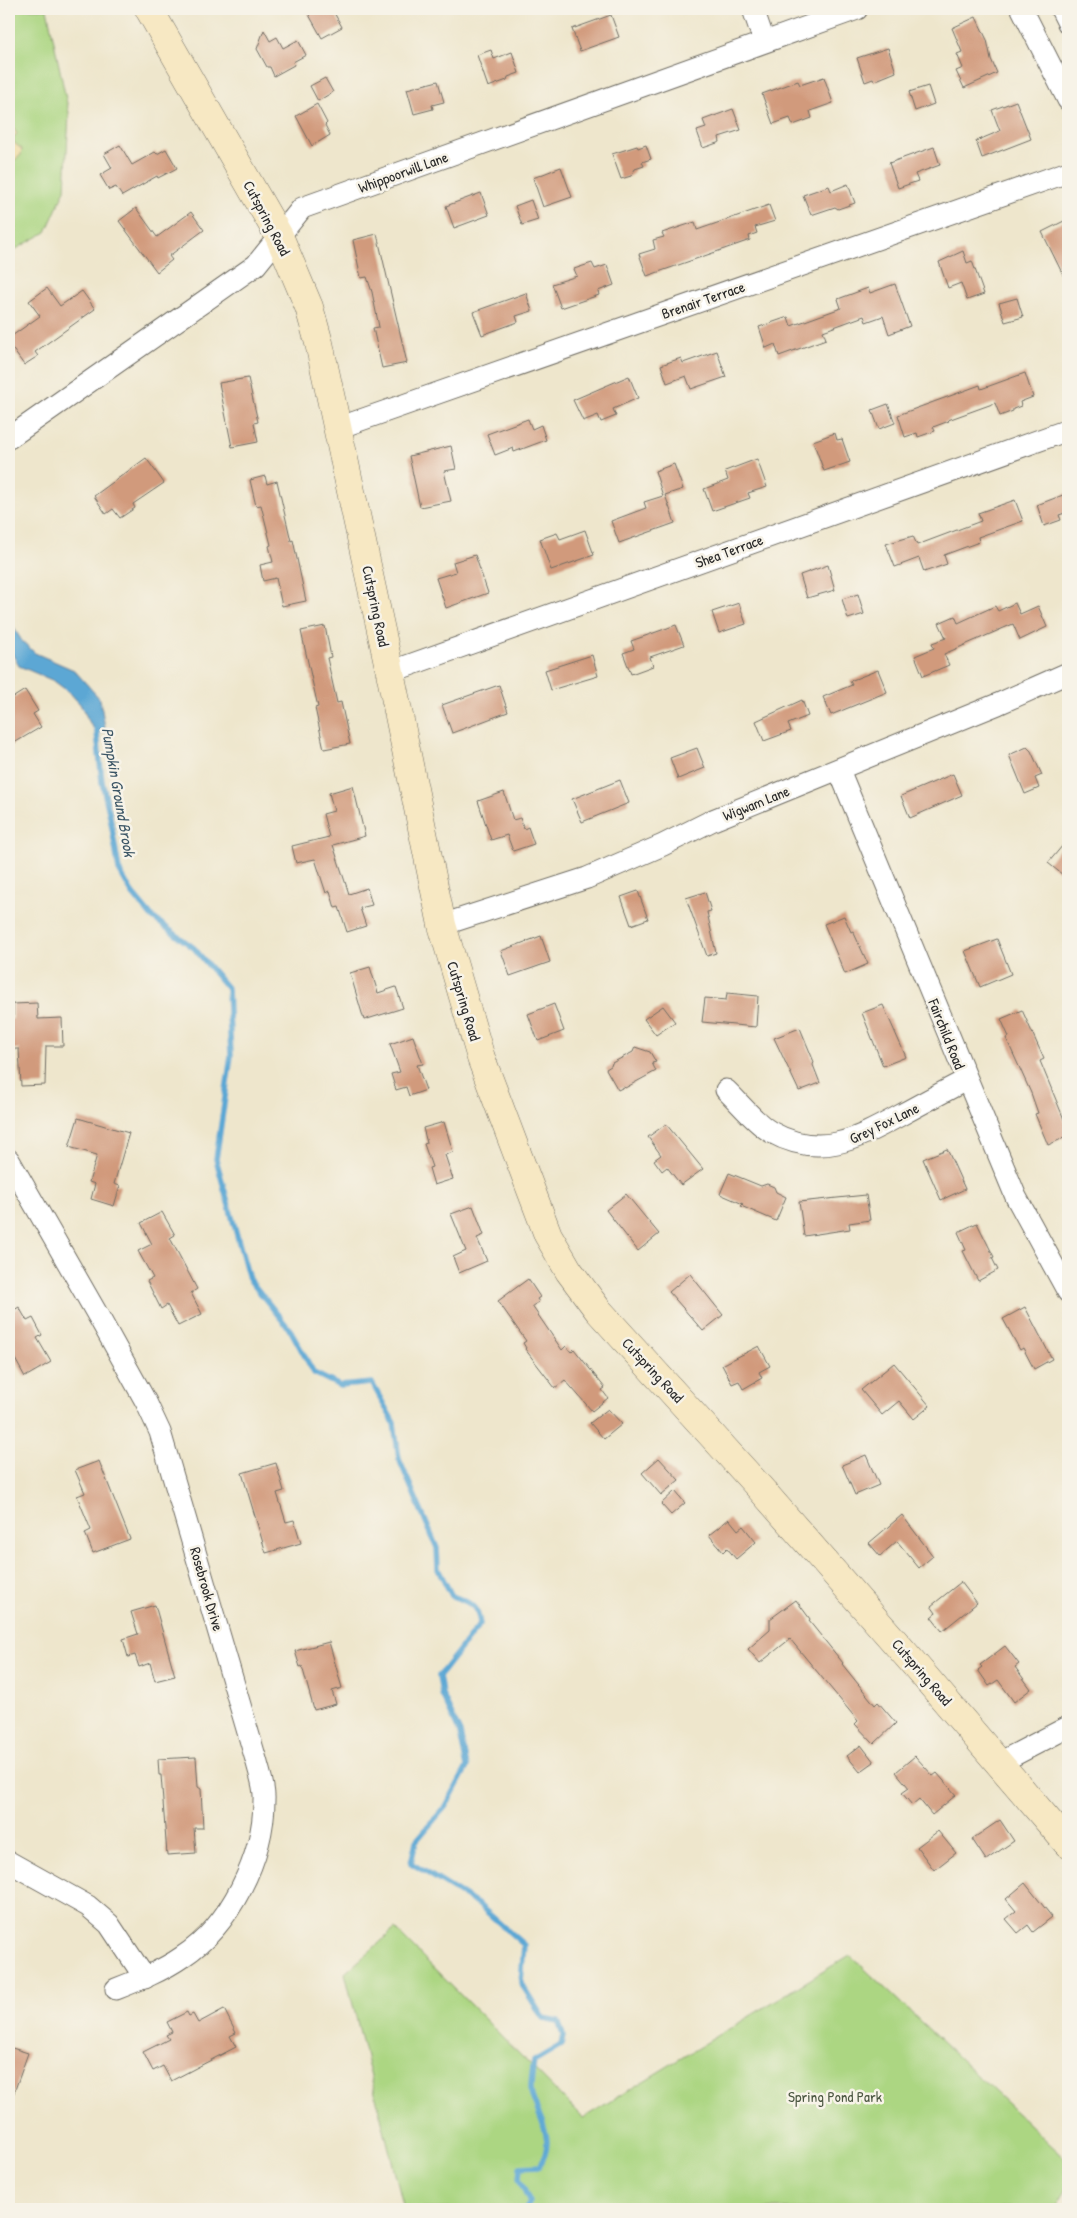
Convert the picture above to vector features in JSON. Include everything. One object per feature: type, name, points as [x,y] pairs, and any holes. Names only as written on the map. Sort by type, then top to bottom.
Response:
[{"type":"street","name":"Cutspring Road","points":[[150,9],[279,236],[309,307],[338,428],[442,925],[468,1017],[494,1093],[544,1226],[569,1271],[598,1310],[759,1487],[1068,1844]]},
{"type":"street","points":[[753,9],[764,41]]},
{"type":"street","name":"Whippoorwill Lane","points":[[9,438],[256,264],[302,208],[857,9]]},
{"type":"street","points":[[1022,9],[1068,100]]},
{"type":"street","points":[[1061,9],[1068,23]]},
{"type":"street","name":"Brenair Terrace","points":[[338,428],[1068,172]]},
{"type":"street","name":"Shea Terrace","points":[[390,672],[1068,430]]},
{"type":"street","name":"Wigwam Lane","points":[[442,925],[587,878],[730,813],[839,770],[1068,673]]},
{"type":"street","name":"Fairchild Road","points":[[839,770],[1016,1197],[1068,1292]]},
{"type":"street","name":"Grey Fox Lane","points":[[726,1090],[769,1131],[793,1142],[816,1146],[840,1144],[863,1135],[966,1080]]},
{"type":"street","name":"Rosebrook Drive","points":[[9,1160],[146,1402],[160,1432],[262,1780],[264,1799],[259,1841],[246,1878],[227,1910],[206,1937],[182,1957],[145,1978],[116,1989]]},
{"type":"street","points":[[999,1763],[1068,1727]]},
{"type":"street","points":[[9,1862],[62,1891],[95,1912],[109,1924],[145,1978]]},
{"type":"green space","points":[[9,9],[47,9],[69,113],[65,190],[46,232],[9,253]]},
{"type":"green space","name":"Spring Pond Park","points":[[395,1929],[583,2118],[850,1955],[1068,2161],[1068,2187],[1055,2209],[404,2209],[345,1973]]},
{"type":"sand","points":[[9,125],[12,126],[17,134],[13,138],[14,143],[22,149],[21,155],[15,160],[9,157]]},
{"type":"water","points":[[9,620],[22,641],[35,653],[74,670],[100,699],[106,733],[92,727],[80,704],[70,693],[54,681],[19,666],[9,648]]},
{"type":"building","points":[[316,9],[332,9],[342,27],[322,38],[308,13]]},
{"type":"building","points":[[611,15],[619,37],[580,51],[572,29]]},
{"type":"building","points":[[976,17],[987,40],[991,59],[997,73],[964,88],[956,71],[963,68],[957,54],[962,52],[952,28]]},
{"type":"building","points":[[264,30],[270,41],[277,37],[283,48],[298,40],[306,55],[293,62],[294,65],[274,76],[257,49]]},
{"type":"building","points":[[888,48],[896,72],[874,81],[873,79],[865,82],[857,58]]},
{"type":"building","points":[[491,50],[494,59],[512,52],[519,73],[488,87],[477,55]]},
{"type":"building","points":[[824,77],[833,103],[810,111],[812,118],[793,125],[790,118],[773,124],[762,94],[798,81],[800,85]]},
{"type":"building","points":[[325,78],[333,92],[318,101],[310,86]]},
{"type":"building","points":[[438,81],[444,102],[432,105],[433,109],[414,114],[407,89]]},
{"type":"building","points":[[928,86],[934,104],[915,111],[909,92]]},
{"type":"building","points":[[1016,101],[1031,139],[982,158],[976,141],[1000,131],[992,110]]},
{"type":"building","points":[[317,104],[327,123],[325,125],[330,135],[312,146],[296,116]]},
{"type":"building","points":[[733,109],[741,130],[719,137],[720,142],[703,148],[697,131],[706,128],[703,120]]},
{"type":"building","points":[[120,145],[132,165],[155,152],[157,154],[166,149],[177,168],[158,178],[157,176],[122,196],[116,187],[109,190],[100,175],[112,168],[104,154]]},
{"type":"building","points":[[646,145],[651,159],[642,162],[644,166],[635,169],[631,176],[621,179],[612,154]]},
{"type":"building","points":[[934,147],[940,165],[915,174],[918,181],[898,188],[889,163]]},
{"type":"building","points":[[561,167],[572,197],[543,207],[533,178]]},
{"type":"building","points":[[848,184],[855,203],[811,215],[803,195],[829,186],[831,191]]},
{"type":"building","points":[[481,193],[489,215],[454,228],[446,206]]},
{"type":"building","points":[[531,200],[538,220],[522,225],[515,206]]},
{"type":"building","points":[[769,205],[775,221],[755,227],[757,233],[749,236],[750,240],[647,276],[639,254],[655,249],[653,240],[664,237],[662,233],[695,222],[697,230]]},
{"type":"building","points":[[136,208],[157,237],[191,212],[204,230],[169,256],[172,260],[157,272],[119,221]]},
{"type":"building","points":[[1068,219],[1068,285],[1042,232]]},
{"type":"building","points":[[377,234],[407,363],[382,368],[373,328],[379,327],[372,292],[367,277],[361,278],[353,240]]},
{"type":"building","points":[[963,251],[967,263],[972,261],[984,294],[967,300],[961,283],[948,288],[939,262]]},
{"type":"building","points":[[592,263],[595,269],[607,265],[614,285],[598,291],[599,295],[561,308],[552,284],[577,276],[574,269]]},
{"type":"building","points":[[895,284],[910,326],[889,334],[883,316],[866,322],[864,316],[823,331],[826,339],[779,356],[775,344],[766,348],[759,327],[788,317],[791,326],[841,308],[838,299],[868,288],[870,293]]},
{"type":"building","points":[[47,288],[60,306],[82,291],[95,309],[35,352],[38,356],[24,365],[9,344],[9,338],[40,316],[29,301]]},
{"type":"building","points":[[526,293],[532,311],[516,316],[518,322],[482,335],[473,312]]},
{"type":"building","points":[[1017,298],[1023,317],[1005,322],[999,303]]},
{"type":"building","points":[[717,351],[726,377],[691,389],[686,376],[667,383],[661,365],[681,358],[683,363]]},
{"type":"building","points":[[1025,373],[1033,397],[1020,402],[1021,406],[1013,409],[1013,411],[1000,416],[995,403],[933,427],[935,431],[918,437],[917,433],[905,437],[898,415],[980,385],[981,389]]},
{"type":"building","points":[[629,376],[638,398],[613,409],[616,416],[601,422],[598,415],[583,421],[573,400]]},
{"type":"building","points":[[248,378],[258,422],[254,423],[258,442],[232,447],[219,383]]},
{"type":"building","points":[[888,404],[895,423],[879,429],[872,410]]},
{"type":"building","points":[[528,419],[532,429],[541,425],[546,440],[514,452],[513,448],[495,455],[487,434]]},
{"type":"building","points":[[835,433],[837,440],[842,439],[850,462],[824,471],[813,441]]},
{"type":"building","points":[[451,446],[456,469],[444,471],[451,501],[420,507],[409,456]]},
{"type":"building","points":[[146,458],[164,483],[133,504],[135,508],[120,518],[113,509],[106,514],[94,496]]},
{"type":"building","points":[[757,459],[767,487],[748,493],[750,498],[712,511],[704,489],[728,480],[725,471]]},
{"type":"building","points":[[674,464],[683,489],[665,495],[675,523],[619,543],[611,521],[646,508],[644,502],[663,496],[655,471]]},
{"type":"building","points":[[265,476],[267,484],[277,481],[291,541],[293,540],[306,601],[282,606],[276,578],[263,581],[260,565],[273,562],[269,546],[271,545],[261,505],[256,506],[250,480]]},
{"type":"building","points":[[1068,493],[1068,512],[1059,515],[1061,520],[1044,526],[1037,505]]},
{"type":"building","points":[[1015,500],[1023,521],[978,537],[979,542],[944,555],[947,564],[924,572],[919,558],[895,567],[886,544],[913,536],[917,545],[981,521],[978,513]]},
{"type":"building","points":[[585,530],[594,555],[551,570],[540,539],[557,533],[560,539]]},
{"type":"building","points":[[475,555],[488,593],[446,608],[436,578],[456,572],[453,562]]},
{"type":"building","points":[[828,565],[835,590],[807,598],[800,575]]},
{"type":"building","points":[[858,594],[864,614],[848,619],[842,599]]},
{"type":"building","points":[[739,603],[746,624],[719,633],[712,612]]},
{"type":"building","points":[[1015,603],[1020,614],[1038,606],[1047,627],[1020,640],[1013,624],[944,654],[949,665],[923,676],[915,656],[934,648],[932,643],[946,638],[939,623],[955,616],[958,623],[995,606],[998,611]]},
{"type":"building","points":[[676,625],[684,645],[650,657],[653,666],[631,674],[623,653],[634,649],[631,641]]},
{"type":"building","points":[[325,626],[331,657],[327,658],[337,703],[341,702],[350,744],[324,749],[315,708],[318,707],[301,631]]},
{"type":"building","points":[[592,655],[598,676],[551,690],[545,670]]},
{"type":"building","points":[[878,670],[887,692],[831,715],[823,697],[852,685],[850,681]]},
{"type":"building","points":[[499,685],[508,712],[452,733],[442,705]]},
{"type":"building","points":[[25,690],[38,711],[33,714],[41,727],[9,746],[9,700]]},
{"type":"building","points":[[802,700],[808,716],[788,724],[791,731],[764,741],[756,721]]},
{"type":"building","points":[[1027,747],[1031,751],[1042,775],[1035,778],[1039,788],[1025,794],[1009,755]]},
{"type":"building","points":[[697,748],[705,768],[678,779],[670,758]]},
{"type":"building","points":[[953,774],[962,795],[910,818],[901,796]]},
{"type":"building","points":[[620,780],[629,803],[582,822],[572,799]]},
{"type":"building","points":[[353,786],[365,836],[333,845],[349,894],[367,888],[372,905],[360,908],[366,926],[347,932],[339,907],[335,908],[330,891],[326,893],[315,859],[296,863],[292,846],[329,837],[323,814],[334,811],[329,793]]},
{"type":"building","points":[[504,792],[513,820],[520,818],[524,829],[528,827],[534,844],[513,851],[507,835],[491,840],[478,801]]},
{"type":"building","points":[[1068,839],[1068,879],[1048,863]]},
{"type":"building","points":[[638,891],[648,919],[631,925],[621,897]]},
{"type":"building","points":[[705,892],[711,911],[707,912],[716,953],[707,956],[686,898]]},
{"type":"building","points":[[844,916],[868,964],[845,974],[824,924]]},
{"type":"building","points":[[541,936],[550,962],[510,976],[501,951]]},
{"type":"building","points":[[997,939],[1011,974],[980,987],[965,951]]},
{"type":"building","points":[[370,967],[378,993],[396,987],[403,1008],[364,1020],[350,973]]},
{"type":"building","points":[[727,993],[758,996],[756,1027],[702,1022],[705,998],[726,1000]]},
{"type":"building","points":[[37,1003],[38,1019],[62,1018],[63,1046],[46,1046],[45,1085],[21,1086],[19,1049],[9,1049],[9,1019],[13,1019],[13,1004]]},
{"type":"building","points":[[554,1004],[564,1031],[538,1041],[528,1014]]},
{"type":"building","points":[[883,1005],[906,1057],[883,1066],[862,1013]]},
{"type":"building","points":[[663,1006],[675,1022],[656,1035],[644,1019]]},
{"type":"building","points":[[1022,1010],[1044,1059],[1040,1061],[1068,1129],[1068,1136],[1048,1145],[1035,1114],[1038,1113],[1031,1093],[1006,1038],[1009,1037],[1001,1019]]},
{"type":"building","points":[[800,1028],[814,1062],[813,1065],[820,1083],[799,1091],[774,1038]]},
{"type":"building","points":[[413,1036],[423,1064],[417,1065],[426,1090],[409,1096],[406,1087],[396,1090],[391,1074],[400,1072],[390,1044]]},
{"type":"building","points":[[635,1047],[650,1052],[656,1062],[652,1063],[656,1071],[618,1090],[606,1069],[612,1063],[633,1052]]},
{"type":"building","points":[[78,1118],[129,1133],[114,1184],[120,1186],[114,1206],[91,1199],[95,1184],[89,1182],[97,1155],[69,1147]]},
{"type":"building","points":[[444,1122],[453,1152],[445,1155],[453,1179],[434,1185],[429,1168],[432,1167],[424,1144],[427,1143],[423,1128]]},
{"type":"building","points":[[666,1124],[703,1169],[681,1185],[667,1167],[662,1171],[654,1160],[661,1155],[648,1137]]},
{"type":"building","points":[[947,1149],[965,1189],[941,1200],[923,1159]]},
{"type":"building","points":[[729,1173],[761,1186],[767,1184],[774,1187],[776,1192],[786,1197],[776,1221],[741,1206],[743,1204],[720,1194]]},
{"type":"building","points":[[626,1194],[659,1234],[638,1251],[606,1210]]},
{"type":"building","points":[[866,1195],[870,1220],[849,1223],[850,1229],[804,1236],[799,1202]]},
{"type":"building","points":[[473,1206],[484,1235],[477,1238],[487,1261],[459,1273],[453,1257],[466,1251],[451,1214]]},
{"type":"building","points":[[162,1212],[175,1235],[170,1238],[197,1289],[191,1293],[202,1314],[178,1326],[167,1305],[161,1309],[147,1281],[153,1278],[138,1251],[152,1244],[141,1223]]},
{"type":"building","points":[[977,1223],[994,1257],[992,1258],[998,1270],[978,1281],[963,1251],[966,1250],[958,1232]]},
{"type":"building","points":[[690,1274],[723,1315],[703,1331],[669,1292]]},
{"type":"building","points":[[528,1279],[540,1297],[537,1299],[539,1302],[532,1306],[562,1350],[566,1346],[571,1352],[574,1349],[605,1388],[602,1390],[608,1398],[592,1411],[565,1380],[555,1388],[525,1349],[523,1343],[526,1341],[498,1301]]},
{"type":"building","points":[[19,1307],[27,1321],[33,1318],[42,1335],[37,1338],[51,1362],[25,1377],[9,1348],[9,1313]]},
{"type":"building","points":[[1025,1307],[1052,1359],[1034,1369],[1023,1348],[1020,1350],[1003,1319]]},
{"type":"building","points":[[759,1346],[770,1366],[759,1372],[762,1378],[743,1389],[739,1381],[732,1384],[722,1365]]},
{"type":"building","points":[[894,1363],[930,1406],[914,1419],[899,1401],[882,1415],[861,1390]]},
{"type":"building","points":[[608,1409],[622,1424],[604,1439],[590,1423]]},
{"type":"building","points":[[866,1455],[879,1485],[855,1495],[842,1465]]},
{"type":"building","points":[[659,1458],[679,1480],[661,1495],[642,1473]]},
{"type":"building","points":[[99,1461],[130,1539],[93,1553],[85,1533],[91,1530],[77,1496],[85,1493],[75,1470]]},
{"type":"building","points":[[276,1463],[284,1491],[277,1493],[286,1522],[294,1520],[301,1543],[266,1553],[242,1473]]},
{"type":"building","points":[[675,1491],[685,1503],[671,1515],[661,1504]]},
{"type":"building","points":[[902,1515],[933,1556],[919,1568],[897,1541],[880,1556],[869,1543]]},
{"type":"building","points":[[729,1519],[738,1530],[743,1526],[756,1542],[736,1559],[727,1548],[723,1552],[709,1535]]},
{"type":"building","points":[[961,1582],[977,1603],[942,1631],[931,1617],[936,1613],[931,1606]]},
{"type":"building","points":[[796,1600],[810,1619],[809,1621],[875,1705],[878,1702],[896,1723],[874,1744],[855,1724],[858,1721],[790,1639],[760,1663],[748,1649],[770,1630],[770,1619]]},
{"type":"building","points":[[155,1605],[175,1676],[155,1681],[150,1663],[139,1667],[135,1655],[128,1657],[123,1639],[138,1634],[131,1612]]},
{"type":"building","points":[[329,1642],[342,1688],[332,1691],[336,1704],[314,1710],[302,1666],[300,1667],[295,1651]]},
{"type":"building","points":[[1005,1646],[1019,1664],[1015,1667],[1031,1689],[1014,1702],[998,1680],[989,1686],[978,1670],[982,1667],[980,1665]]},
{"type":"building","points":[[861,1745],[874,1762],[860,1772],[847,1756]]},
{"type":"building","points":[[915,1756],[933,1776],[937,1773],[956,1795],[932,1815],[919,1799],[912,1805],[902,1793],[909,1788],[896,1772]]},
{"type":"building","points":[[196,1757],[198,1787],[201,1789],[203,1828],[194,1828],[196,1853],[167,1855],[158,1759]]},
{"type":"building","points":[[1000,1820],[1014,1841],[986,1860],[972,1839]]},
{"type":"building","points":[[938,1831],[956,1853],[934,1870],[917,1847]]},
{"type":"building","points":[[1025,1883],[1052,1917],[1033,1932],[1028,1925],[1018,1933],[1006,1919],[1016,1911],[1006,1899]]},
{"type":"building","points":[[224,2009],[236,2033],[230,2036],[236,2047],[171,2081],[163,2066],[153,2071],[143,2052],[169,2039],[166,2035],[172,2032],[167,2022],[187,2012],[189,2016],[193,2014],[198,2023]]},
{"type":"building","points":[[9,2047],[28,2053],[11,2101],[9,2101]]},
{"type":"waterway","name":"Pumpkin Ground Brook","points":[[95,722],[102,782],[119,870],[132,893],[152,917],[194,948],[228,989],[231,1056],[216,1159],[249,1279],[291,1331],[314,1373],[340,1386],[372,1383],[394,1423],[399,1459],[437,1548],[438,1569],[452,1596],[472,1605],[479,1618],[480,1624],[439,1676],[442,1694],[460,1733],[467,1767],[446,1806],[416,1841],[411,1863],[479,1905],[524,1945],[521,1983],[543,2018],[558,2021],[563,2035],[561,2045],[534,2061],[531,2092],[545,2131],[547,2148],[539,2166],[520,2167],[519,2179],[530,2202],[526,2209]]}]
